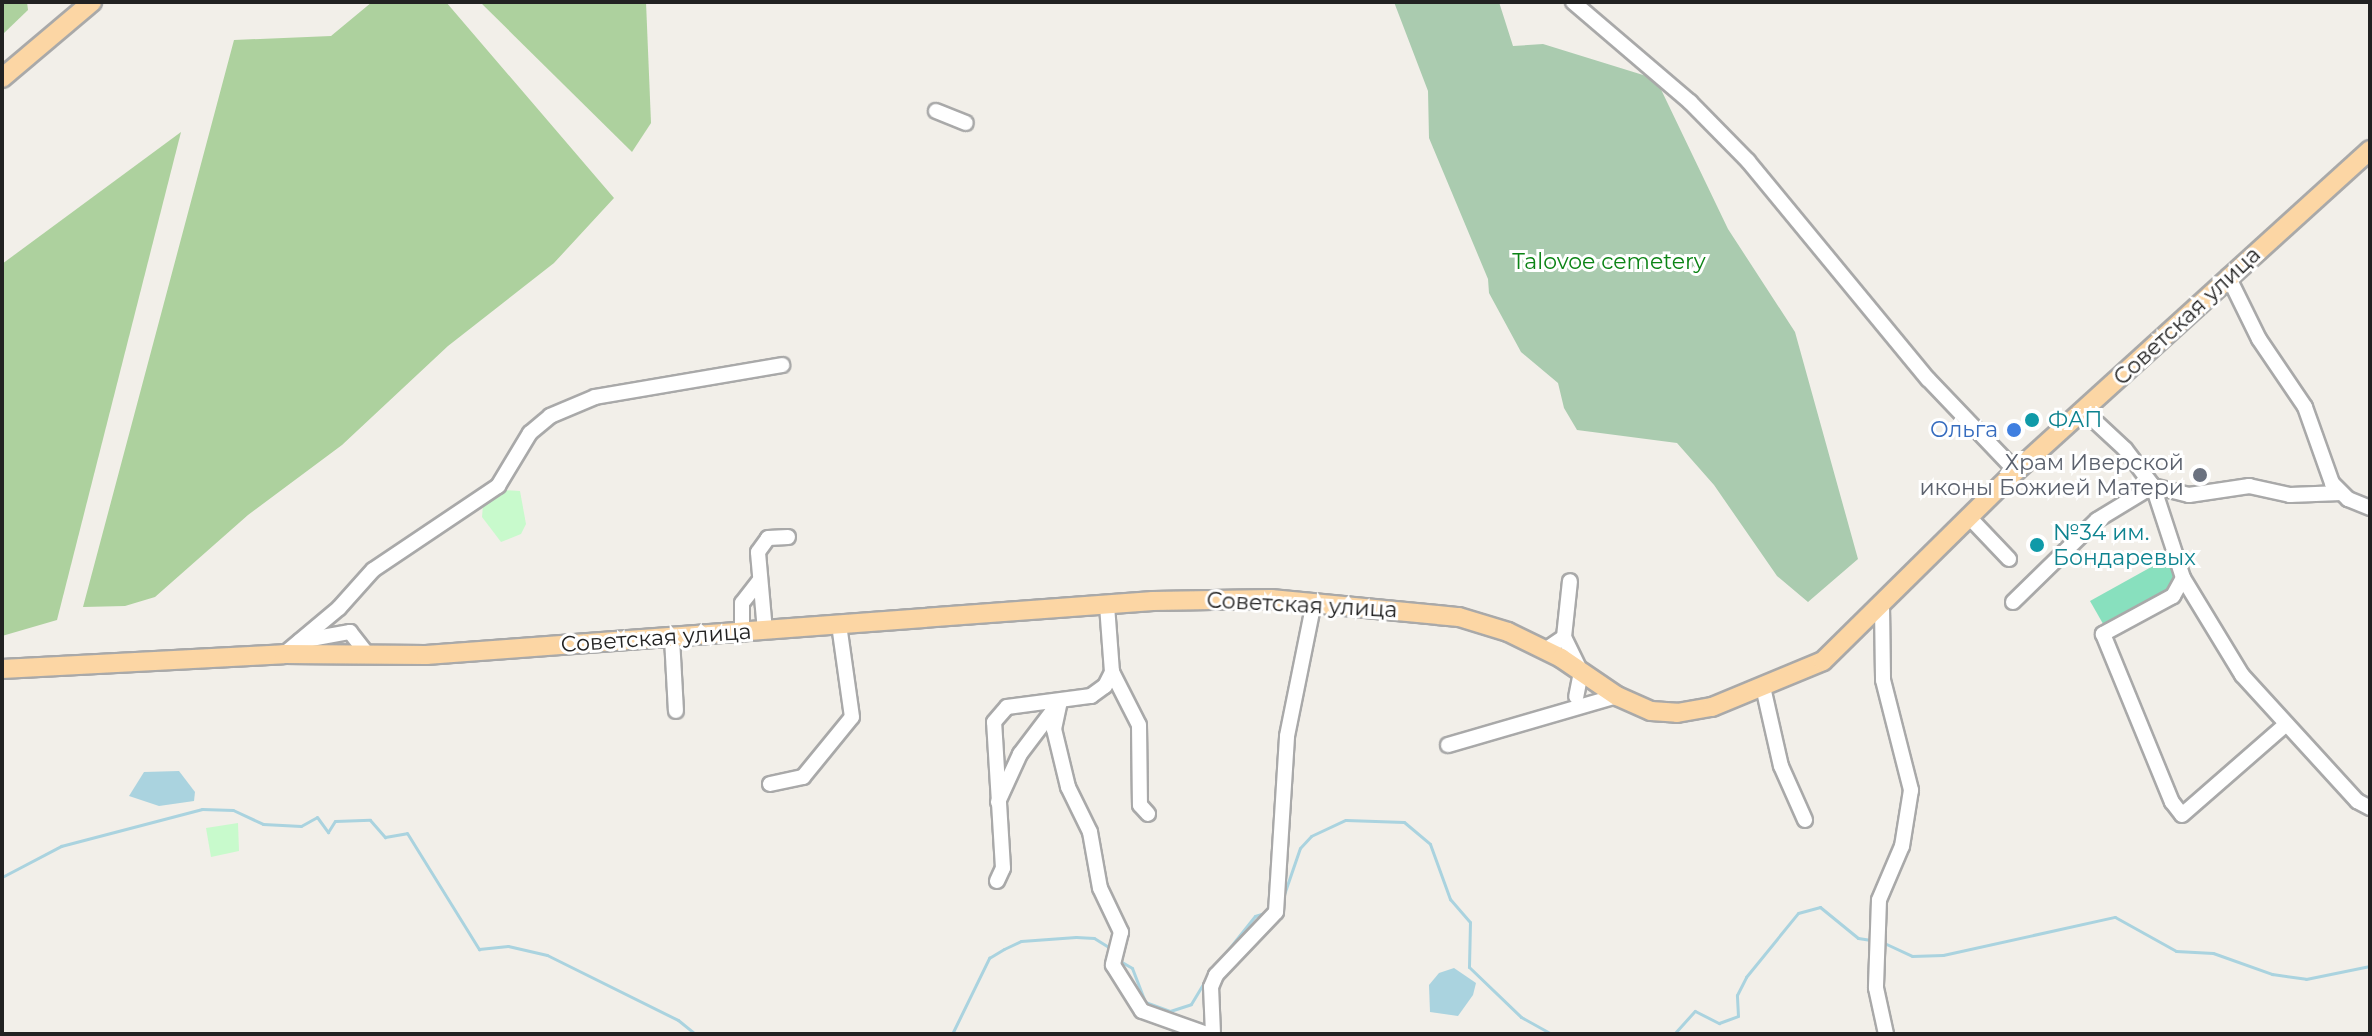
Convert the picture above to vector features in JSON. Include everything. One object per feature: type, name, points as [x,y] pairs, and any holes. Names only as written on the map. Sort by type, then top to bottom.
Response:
[{"type":"main road","points":[[2,78],[92,2]]},
{"type":"main road","name":"Советская улица","points":[[2,669],[290,647],[367,654],[672,638],[1107,605],[1314,602],[1459,617],[1545,650],[1617,696],[1651,711],[1677,713],[1712,707],[1823,661],[2016,471],[2228,276],[2367,158]]},
{"type":"street","points":[[1573,2],[1690,102],[1748,161],[1928,379],[2016,471]]},
{"type":"street","points":[[936,111],[966,123]]},
{"type":"street","points":[[2228,276],[2259,339],[2305,407],[2333,490]]},
{"type":"street","points":[[290,647],[334,612],[373,570],[498,486],[530,433],[550,416],[595,397],[782,365]]},
{"type":"street","points":[[2084,411],[2125,449],[2153,486],[2183,578],[2242,675],[2284,726],[2357,801],[2370,808]]},
{"type":"street","points":[[2013,602],[2097,520],[2153,486],[2189,495],[2249,486],[2290,495],[2333,490],[2370,508]]},
{"type":"street","points":[[1969,517],[2009,559]]},
{"type":"street","points":[[765,631],[760,580],[761,544],[788,537]]},
{"type":"street","points":[[2183,578],[2173,596],[2103,634],[2172,802],[2182,815],[2284,726]]},
{"type":"street","points":[[742,632],[742,603],[760,580]]},
{"type":"street","points":[[1570,581],[1564,637],[1586,675],[1588,707]]},
{"type":"street","points":[[1213,1034],[1211,987],[1216,975],[1274,908],[1287,736],[1314,602]]},
{"type":"street","points":[[1107,605],[1112,672],[1139,725],[1140,805],[1148,814]]},
{"type":"street","points":[[1882,606],[1883,680],[1911,790],[1908,827],[1879,900],[1876,988],[1886,1034]]},
{"type":"street","points":[[334,612],[339,632]]},
{"type":"street","points":[[770,784],[803,777],[852,717],[839,625]]},
{"type":"street","points":[[290,647],[339,632],[350,632],[367,654]]},
{"type":"street","points":[[1545,650],[1564,637]]},
{"type":"street","points":[[672,638],[676,711]]},
{"type":"street","points":[[997,881],[1003,868],[993,734],[1000,711],[1091,696],[1105,686],[1112,672]]},
{"type":"street","points":[[1576,697],[1586,675]]},
{"type":"street","points":[[1763,687],[1781,766],[1805,820]]},
{"type":"street","points":[[1448,745],[1588,707],[1617,696]]},
{"type":"street","points":[[997,806],[1020,754],[1060,701]]},
{"type":"street","points":[[1060,701],[1055,711],[1058,749],[1068,787],[1090,832],[1100,888],[1118,919],[1118,975],[1142,1011],[1207,1034]]},
{"type":"green space","points":[[2,2],[27,2],[28,10],[2,35]]},
{"type":"green space","points":[[372,2],[446,2],[614,198],[554,263],[448,346],[342,445],[248,515],[155,597],[125,606],[83,607],[234,40],[331,36]]},
{"type":"green space","points":[[480,2],[646,2],[651,123],[632,152]]},
{"type":"green space","name":"Talovoe cemetery","points":[[1394,2],[1499,2],[1513,46],[1543,44],[1656,79],[1728,229],[1795,332],[1858,559],[1808,602],[1777,576],[1714,485],[1677,443],[1577,430],[1564,408],[1558,383],[1521,352],[1489,293],[1488,279],[1429,138],[1428,91]]},
{"type":"green space","points":[[181,132],[57,620],[2,636],[2,264]]},
{"type":"green space","points":[[502,490],[520,491],[526,524],[521,534],[501,542],[482,517],[483,505]]},
{"type":"green space","points":[[2171,556],[2180,578],[2172,594],[2106,629],[2090,601]]},
{"type":"green space","points":[[238,823],[239,851],[211,857],[206,828]]},
{"type":"water","points":[[179,771],[195,792],[194,801],[159,806],[129,796],[144,772]]},
{"type":"water","points":[[1454,968],[1476,983],[1473,995],[1458,1016],[1430,1012],[1429,985],[1439,973]]},
{"type":"waterway","points":[[2,877],[61,846],[202,809],[233,810],[263,824],[301,826],[317,817],[328,832],[335,821],[370,820],[385,837],[407,833],[479,949],[508,946],[547,955],[678,1020],[695,1034]]},
{"type":"waterway","points":[[1280,906],[1300,848],[1311,836],[1346,820],[1404,822],[1430,844],[1450,899],[1470,922],[1469,967],[1521,1017],[1552,1034]]},
{"type":"waterway","points":[[1674,1034],[1695,1011],[1719,1023],[1738,1016],[1737,995],[1746,977],[1798,913],[1820,907],[1858,938],[1871,940]]},
{"type":"waterway","points":[[1212,970],[1255,916],[1270,911]]},
{"type":"waterway","points":[[1882,942],[1912,956],[1943,955],[2115,917],[2176,951],[2213,953],[2272,974],[2306,979],[2370,966]]},
{"type":"waterway","points":[[952,1034],[989,958],[1004,949],[1021,941],[1076,937],[1094,938],[1110,948]]},
{"type":"waterway","points":[[1120,961],[1132,968],[1145,1002],[1170,1011],[1191,1004],[1208,976]]},
{"type":"place","name":"ФАП","points":[[2032,420]]},
{"type":"place","name":"Ольга","points":[[2014,430]]},
{"type":"place","name":"Храм Иверской иконы Божией Матери","points":[[2200,475]]},
{"type":"place","name":"№34 им. Бондаревых","points":[[2037,545]]}]
